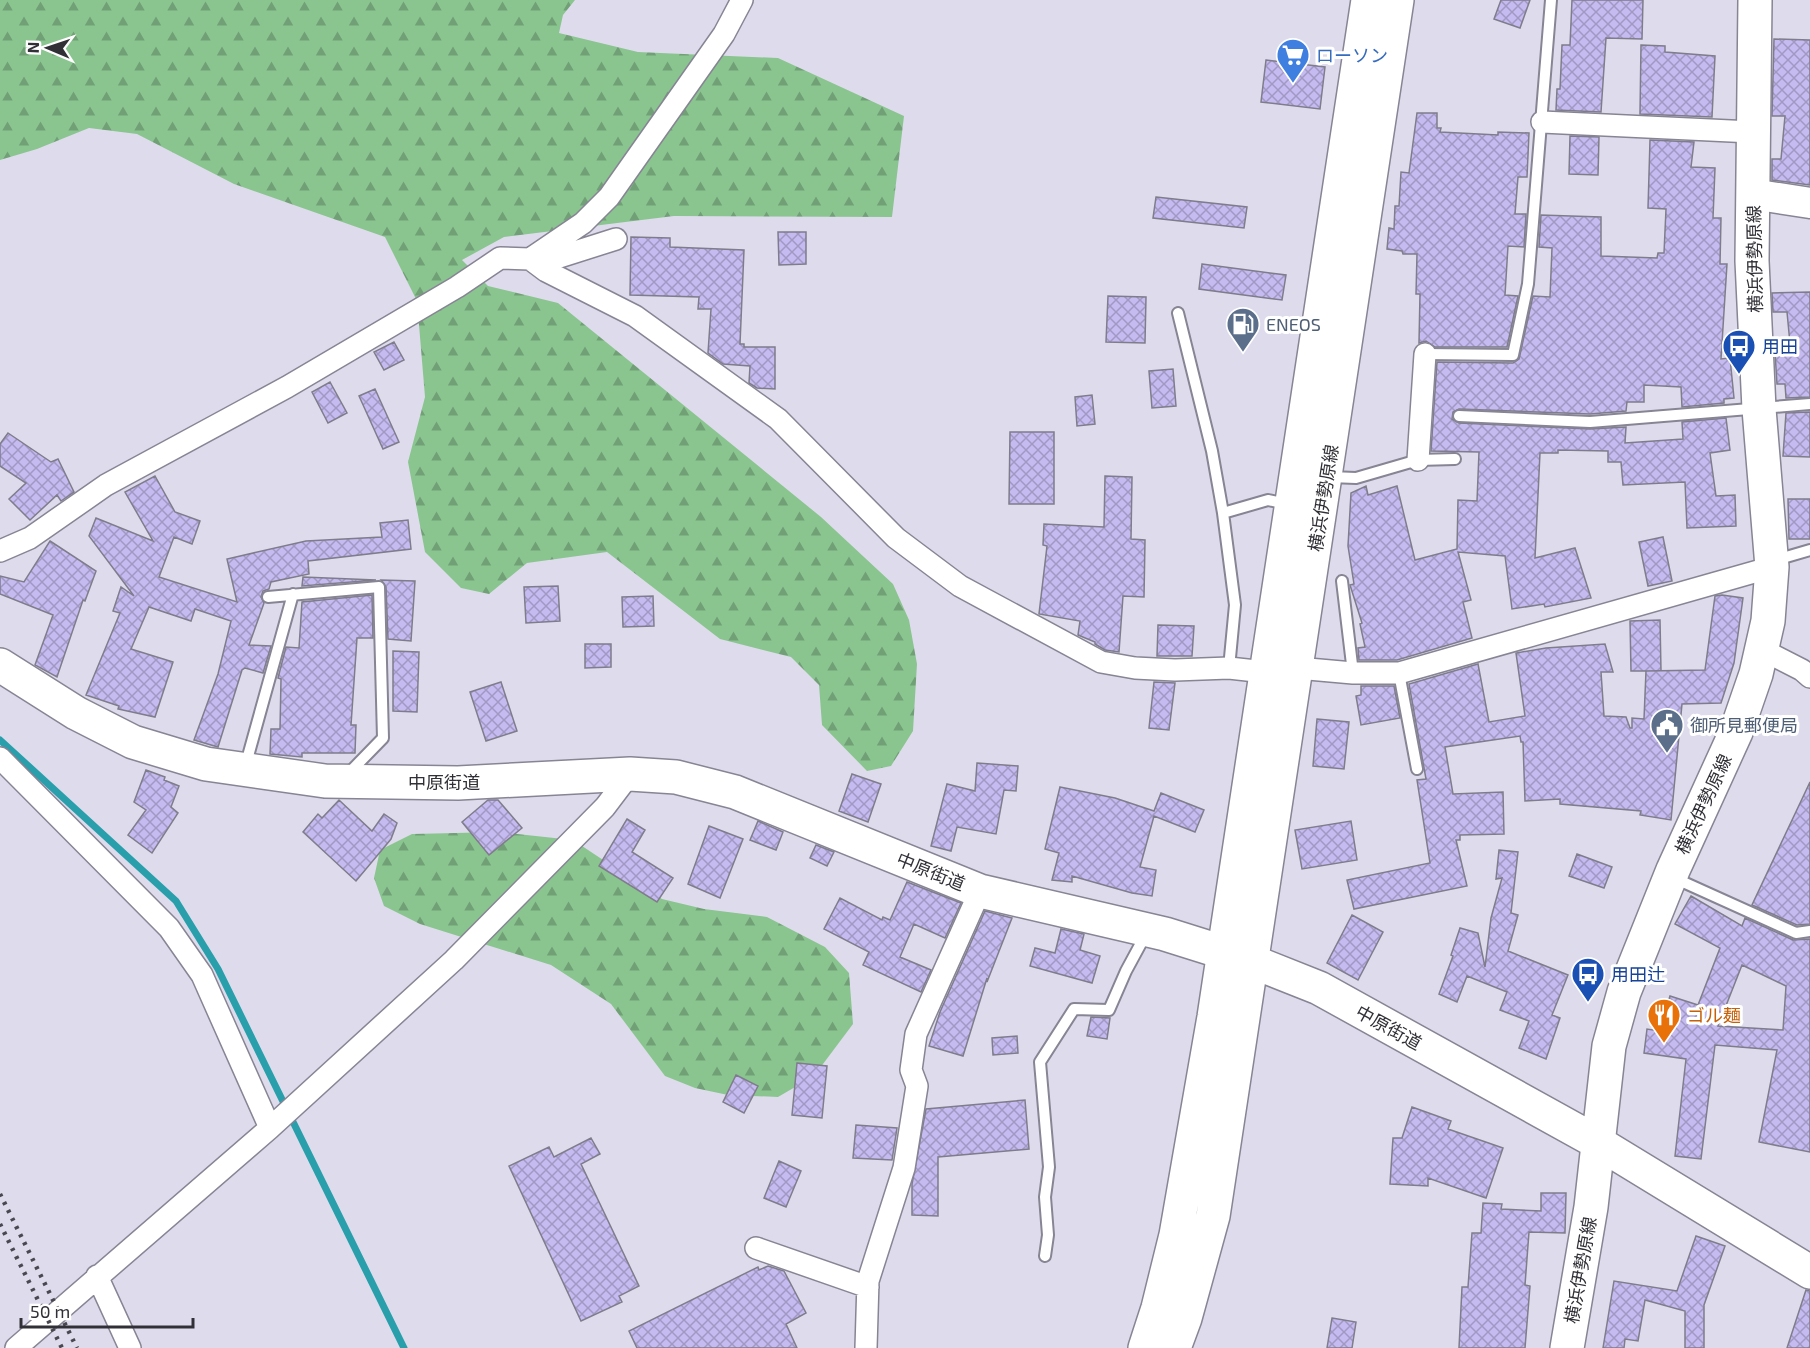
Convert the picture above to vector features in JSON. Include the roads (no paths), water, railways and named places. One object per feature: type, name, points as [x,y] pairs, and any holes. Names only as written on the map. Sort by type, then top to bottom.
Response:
[{"type":"main road","name":"横浜伊勢原線","points":[[1174,1348],[1185,1318],[1213,1216],[1265,672],[1368,0]]},
{"type":"main road","name":"横浜伊勢原線","points":[[1145,1348],[1158,1308],[1181,1207],[1298,668],[1397,0]]},
{"type":"main road","name":"横浜伊勢原線","points":[[1567,1348],[1591,1207],[1609,1046],[1621,1003],[1670,876],[1736,732],[1763,650],[1772,565],[1759,409],[1752,194],[1755,0]]},
{"type":"main road","name":"中原街道","points":[[0,665],[76,713],[133,742],[166,754],[244,770],[340,781],[458,783],[630,774],[676,777],[735,792],[980,891],[1148,931],[1237,956],[1319,988],[1597,1142],[1810,1272]]},
{"type":"street","points":[[530,259],[583,223],[609,197],[724,33],[742,0]]},
{"type":"street","points":[[1542,123],[1752,132]]},
{"type":"street","points":[[1752,194],[1810,203]]},
{"type":"street","points":[[0,551],[30,538],[106,485],[287,387],[458,286],[500,258],[517,256],[553,260],[616,239]]},
{"type":"street","points":[[530,259],[546,271],[635,316],[778,419],[896,538],[960,586],[1101,662],[1135,668],[1175,670],[1229,668],[1265,672]]},
{"type":"street","points":[[1418,460],[1425,354]]},
{"type":"street","points":[[1298,668],[1353,673],[1399,673],[1772,565]]},
{"type":"street","points":[[1763,650],[1802,670],[1810,677]]},
{"type":"street","points":[[0,758],[169,928],[202,975],[272,1125]]},
{"type":"street","points":[[16,1348],[272,1125],[454,960],[605,807],[630,774]]},
{"type":"street","points":[[866,1348],[867,1287],[904,1168],[917,1086],[911,1070],[916,1034],[980,891]]},
{"type":"street","points":[[756,1248],[867,1287]]},
{"type":"street","points":[[97,1276],[130,1348]]},
{"type":"lane","points":[[1425,354],[1513,355],[1528,284],[1551,0]]},
{"type":"lane","points":[[1178,313],[1212,451],[1223,513],[1235,605],[1229,668]]},
{"type":"lane","points":[[1459,416],[1590,422],[1810,404]]},
{"type":"lane","points":[[1326,477],[1356,478],[1418,460],[1455,459]]},
{"type":"lane","points":[[1223,513],[1268,500],[1291,504]]},
{"type":"lane","points":[[1772,565],[1810,550]]},
{"type":"lane","points":[[1342,581],[1353,673]]},
{"type":"lane","points":[[268,597],[379,587],[383,738],[340,781]]},
{"type":"lane","points":[[244,770],[293,594]]},
{"type":"lane","points":[[1399,673],[1417,769]]},
{"type":"lane","points":[[1670,876],[1796,933],[1810,931]]},
{"type":"lane","points":[[1045,1256],[1048,1235],[1045,1197],[1050,1167],[1040,1062],[1074,1010],[1109,1010],[1126,971],[1148,931]]},
{"type":"waterway","points":[[0,740],[176,901],[218,969],[404,1348]]},
{"type":"railway","points":[[0,1194],[77,1348]]},
{"type":"railway","points":[[0,1224],[62,1348]]},
{"type":"place","name":"ローソン","points":[[1293,84]]},
{"type":"place","name":"ENEOS","points":[[1243,353]]},
{"type":"place","name":"用田","points":[[1739,375]]},
{"type":"place","name":"御所見郵便局","points":[[1667,754]]},
{"type":"place","name":"用田辻","points":[[1588,1003]]},
{"type":"place","name":"ゴル麺","points":[[1664,1044]]}]
